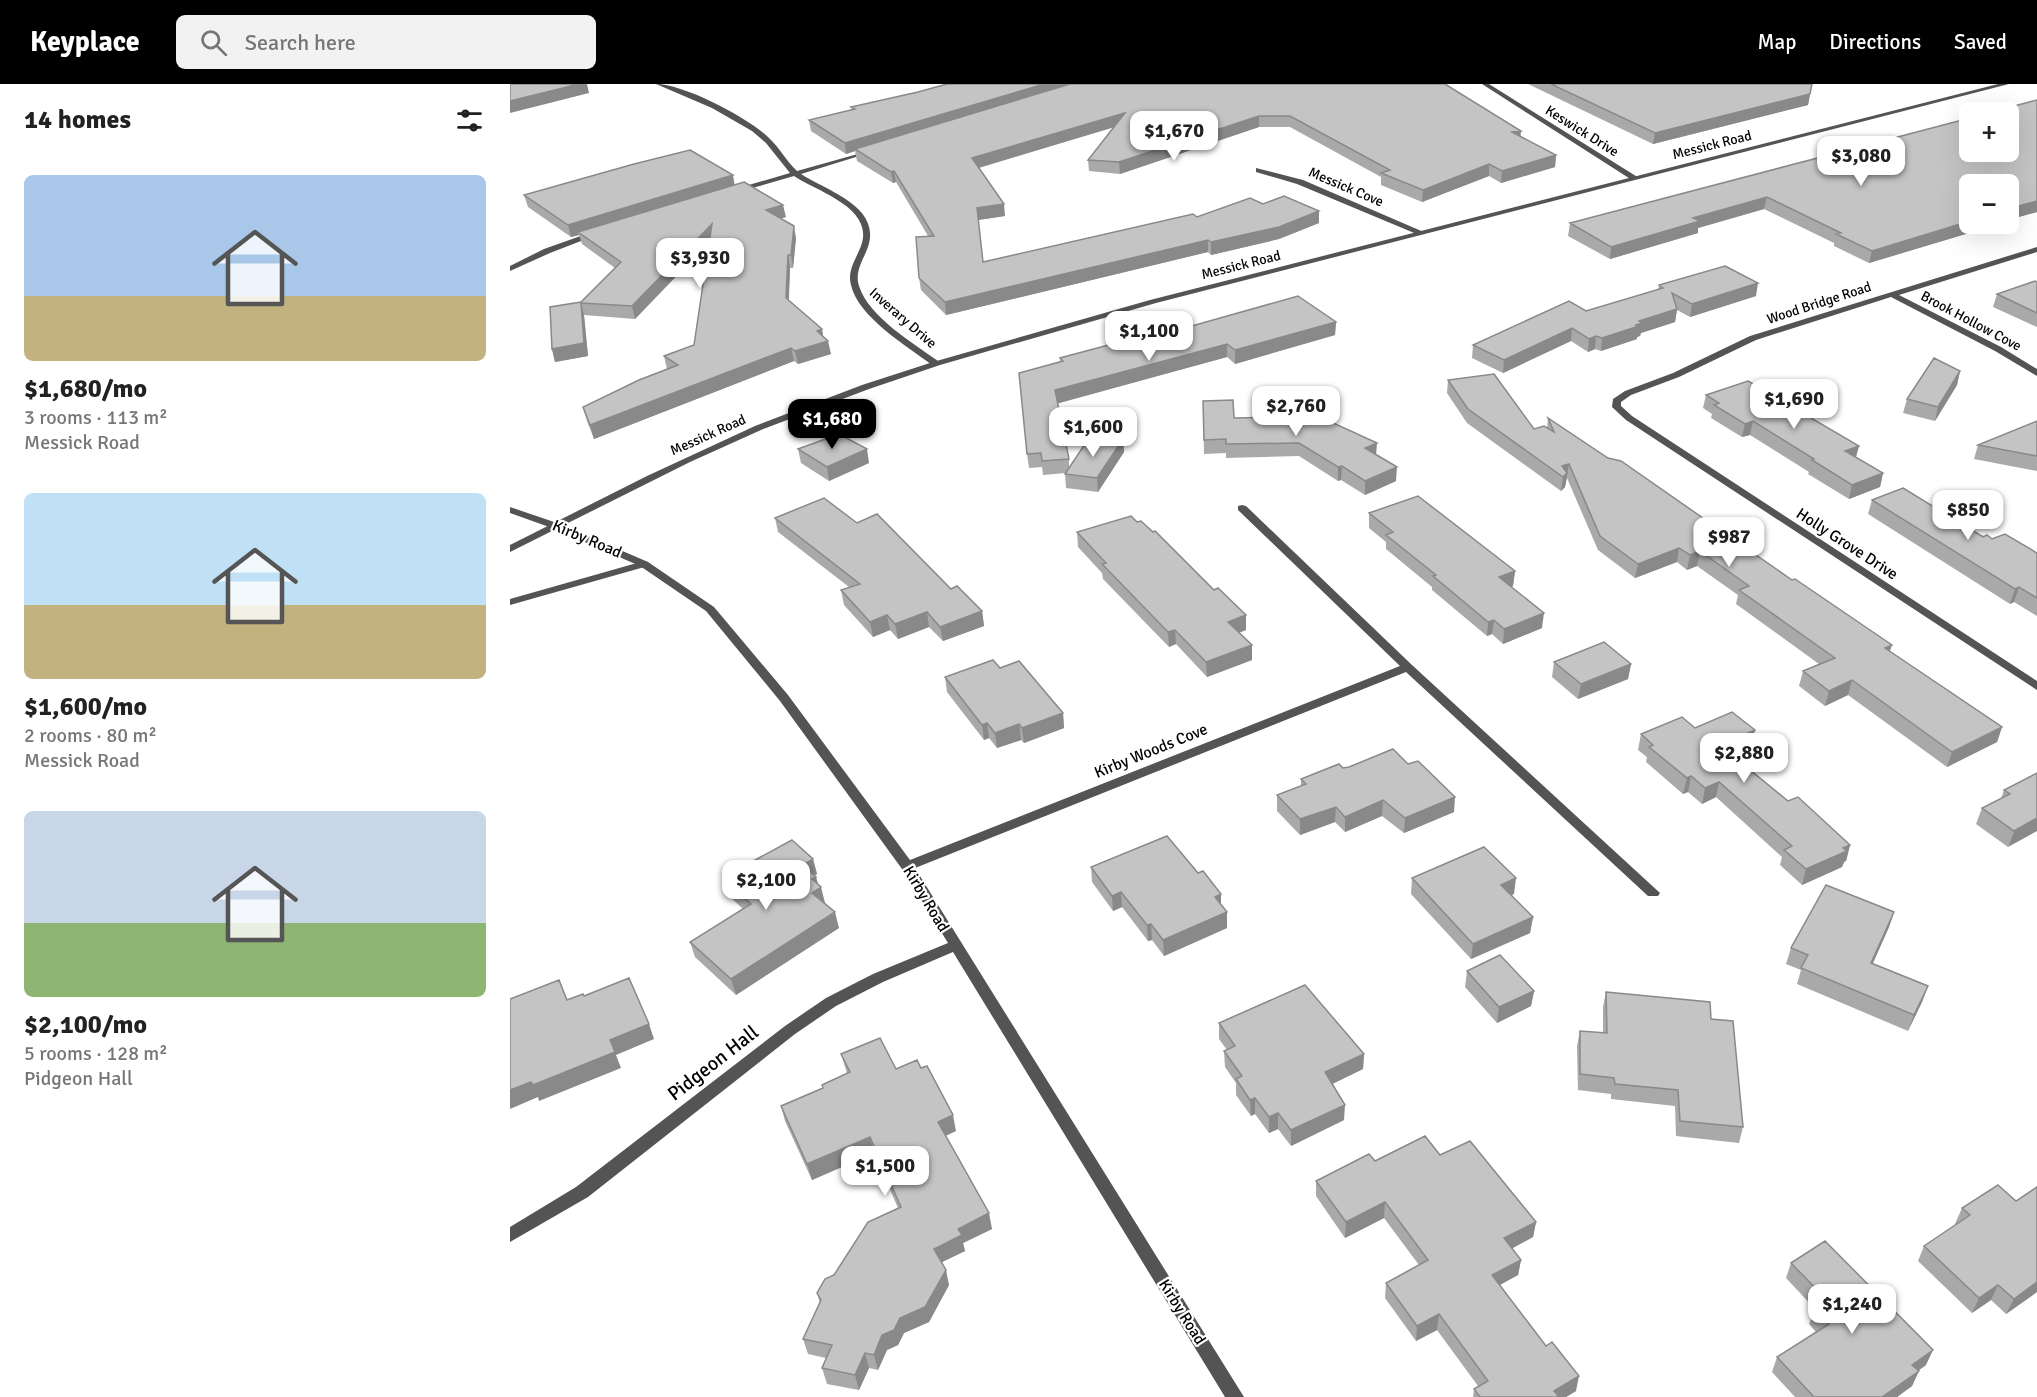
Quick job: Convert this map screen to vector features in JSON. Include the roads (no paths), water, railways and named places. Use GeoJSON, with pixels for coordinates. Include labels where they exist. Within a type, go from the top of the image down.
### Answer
{"type":"FeatureCollection","features":[{"type":"Feature","properties":{"kind":"street","name":"Inverary Drive"},"geometry":{"type":"LineString","coordinates":[[659,84],[688,94],[757,131],[769,141],[796,174],[860,214],[868,232],[866,244],[854,272],[857,296],[871,311],[935,363]]}},
{"type":"Feature","properties":{"kind":"street","name":"Keswick Drive"},"geometry":{"type":"LineString","coordinates":[[1485,84],[1635,178]]}},
{"type":"Feature","properties":{"kind":"street","name":"Messick Road"},"geometry":{"type":"LineString","coordinates":[[510,549],[740,435],[843,395],[935,363],[1113,311],[2006,84]]}},
{"type":"Feature","properties":{"kind":"street"},"geometry":{"type":"LineString","coordinates":[[727,194],[873,151]]}},
{"type":"Feature","properties":{"kind":"street","name":"Messick Cove"},"geometry":{"type":"LineString","coordinates":[[1259,170],[1300,182],[1422,233]]}},
{"type":"Feature","properties":{"kind":"street"},"geometry":{"type":"LineString","coordinates":[[510,269],[547,251],[602,232]]}},
{"type":"Feature","properties":{"kind":"street","name":"Wood Bridge Road"},"geometry":{"type":"LineString","coordinates":[[1616,401],[1628,393],[1684,371],[1753,338],[2037,249]]}},
{"type":"Feature","properties":{"kind":"street","name":"Brook Hollow Cove"},"geometry":{"type":"LineString","coordinates":[[1891,294],[1998,349],[2037,373]]}},
{"type":"Feature","properties":{"kind":"street","name":"Holly Grove Drive"},"geometry":{"type":"LineString","coordinates":[[1616,401],[1617,407],[1629,418],[2037,686]]}},
{"type":"Feature","properties":{"kind":"street"},"geometry":{"type":"LineString","coordinates":[[1242,508],[1408,667],[1653,893]]}},
{"type":"Feature","properties":{"kind":"street","name":"Kirby Road"},"geometry":{"type":"LineString","coordinates":[[510,510],[556,525],[644,564],[710,609],[784,698],[907,866],[1235,1397]]}},
{"type":"Feature","properties":{"kind":"street"},"geometry":{"type":"LineString","coordinates":[[510,602],[644,564]]}},
{"type":"Feature","properties":{"kind":"street","name":"Kirby Woods Cove"},"geometry":{"type":"LineString","coordinates":[[907,866],[1408,667]]}},
{"type":"Feature","properties":{"kind":"street","name":"Pidgeon Hall"},"geometry":{"type":"LineString","coordinates":[[510,1235],[582,1192],[790,1030],[831,1002],[878,978],[955,946]]}}]}
